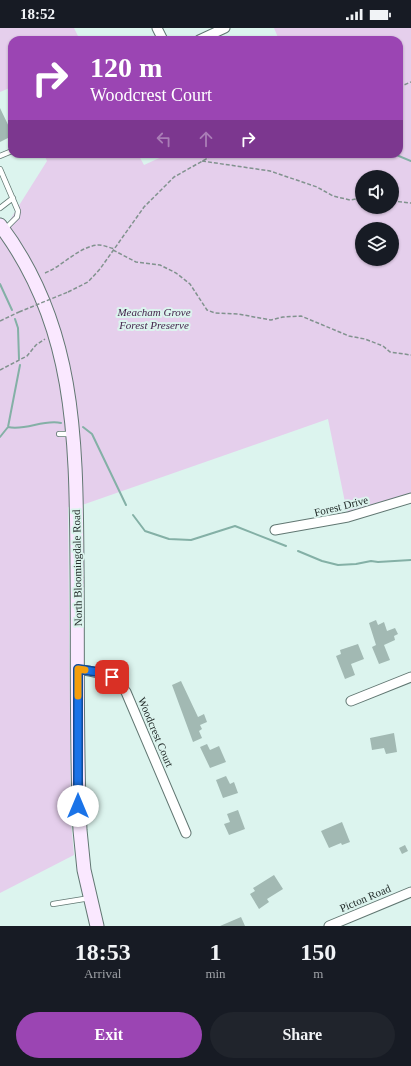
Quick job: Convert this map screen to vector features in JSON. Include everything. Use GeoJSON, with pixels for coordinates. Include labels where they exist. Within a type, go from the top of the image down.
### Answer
{"type":"FeatureCollection","features":[{"type":"Feature","properties":{"kind":"main road","name":"North Bloomingdale Road"},"geometry":{"type":"LineString","coordinates":[[2,227],[32,277],[56,334],[67,381],[73,434],[76,514],[80,830],[84,870],[97,926]]}},
{"type":"Feature","properties":{"kind":"street"},"geometry":{"type":"LineString","coordinates":[[208,36],[225,28]]}},
{"type":"Feature","properties":{"kind":"street","name":"Forest Drive"},"geometry":{"type":"LineString","coordinates":[[275,530],[348,518],[411,498]]}},
{"type":"Feature","properties":{"kind":"street","name":"Woodcrest Court"},"geometry":{"type":"LineString","coordinates":[[78,669],[104,673],[119,682],[126,692],[186,833]]}},
{"type":"Feature","properties":{"kind":"street"},"geometry":{"type":"LineString","coordinates":[[351,700],[411,677]]}},
{"type":"Feature","properties":{"kind":"street","name":"Picton Road"},"geometry":{"type":"LineString","coordinates":[[329,926],[411,892]]}},
{"type":"Feature","properties":{"kind":"lane"},"geometry":{"type":"LineString","coordinates":[[0,169],[18,210],[17,217],[2,227]]}},
{"type":"Feature","properties":{"kind":"lane"},"geometry":{"type":"LineString","coordinates":[[0,208],[13,198]]}},
{"type":"Feature","properties":{"kind":"lane"},"geometry":{"type":"LineString","coordinates":[[59,434],[73,434]]}},
{"type":"Feature","properties":{"kind":"lane"},"geometry":{"type":"LineString","coordinates":[[53,904],[90,898]]}},
{"type":"Feature","properties":{"kind":"path"},"geometry":{"type":"LineString","coordinates":[[0,321],[88,282],[100,269],[144,207],[174,177],[208,158]]}},
{"type":"Feature","properties":{"kind":"path"},"geometry":{"type":"LineString","coordinates":[[202,161],[270,171],[317,187],[333,196],[350,200],[355,199]]}},
{"type":"Feature","properties":{"kind":"path"},"geometry":{"type":"LineString","coordinates":[[399,202],[411,203]]}},
{"type":"Feature","properties":{"kind":"path"},"geometry":{"type":"LineString","coordinates":[[45,273],[54,270],[82,251],[99,245],[114,250],[136,262],[160,265],[176,273],[190,284],[206,310],[215,313],[238,314],[271,320],[283,316],[301,316],[349,336],[377,344],[390,352],[411,355]]}},
{"type":"Feature","properties":{"kind":"path"},"geometry":{"type":"LineString","coordinates":[[0,370],[27,356],[36,345],[47,338]]}},
{"type":"Feature","properties":{"kind":"green space"},"geometry":{"type":"Polygon","coordinates":[[[0,28],[74,28],[78,36],[8,36],[8,89],[0,92],[0,28]]]}},
{"type":"Feature","properties":{"kind":"green space","name":"Meacham Grove Forest Preserve"},"geometry":{"type":"Polygon","coordinates":[[[274,28],[411,28],[411,498],[348,517],[328,419],[85,504],[68,507],[71,822],[74,855],[0,893],[0,229],[8,223],[47,161],[46,158],[140,158],[144,165],[159,158],[403,158],[403,36],[277,36],[274,28]]]}},
{"type":"Feature","properties":{"kind":"building"},"geometry":{"type":"Polygon","coordinates":[[[0,108],[8,125],[8,138],[0,142],[0,108]]]}},
{"type":"Feature","properties":{"kind":"building"},"geometry":{"type":"Polygon","coordinates":[[[376,620],[378,625],[384,622],[387,631],[395,628],[398,634],[394,636],[395,640],[384,645],[390,660],[379,664],[372,647],[376,645],[369,623],[376,620]]]}},
{"type":"Feature","properties":{"kind":"building"},"geometry":{"type":"Polygon","coordinates":[[[358,644],[364,659],[351,664],[355,675],[345,679],[336,656],[341,654],[340,650],[358,644]]]}},
{"type":"Feature","properties":{"kind":"building"},"geometry":{"type":"Polygon","coordinates":[[[181,681],[198,717],[204,714],[207,722],[200,725],[202,729],[199,731],[202,738],[193,742],[172,685],[181,681]]]}},
{"type":"Feature","properties":{"kind":"building"},"geometry":{"type":"Polygon","coordinates":[[[394,733],[397,752],[386,754],[384,748],[372,750],[370,738],[394,733]]]}},
{"type":"Feature","properties":{"kind":"building"},"geometry":{"type":"Polygon","coordinates":[[[207,744],[210,750],[219,746],[226,762],[210,768],[200,747],[207,744]]]}},
{"type":"Feature","properties":{"kind":"building"},"geometry":{"type":"Polygon","coordinates":[[[226,776],[230,784],[234,782],[238,793],[223,798],[216,780],[226,776]]]}},
{"type":"Feature","properties":{"kind":"building"},"geometry":{"type":"Polygon","coordinates":[[[238,810],[245,829],[229,835],[224,824],[230,822],[227,814],[238,810]]]}},
{"type":"Feature","properties":{"kind":"building"},"geometry":{"type":"Polygon","coordinates":[[[342,822],[350,842],[342,845],[341,843],[329,848],[321,831],[342,822]]]}},
{"type":"Feature","properties":{"kind":"building"},"geometry":{"type":"Polygon","coordinates":[[[405,845],[408,851],[402,854],[399,848],[405,845]]]}},
{"type":"Feature","properties":{"kind":"building"},"geometry":{"type":"Polygon","coordinates":[[[274,875],[283,889],[267,899],[269,902],[259,909],[250,894],[255,891],[253,888],[274,875]]]}},
{"type":"Feature","properties":{"kind":"building"},"geometry":{"type":"Polygon","coordinates":[[[241,917],[245,926],[220,926],[241,917]]]}},
{"type":"Feature","properties":{"kind":"waterway"},"geometry":{"type":"LineString","coordinates":[[403,158],[411,161]]}},
{"type":"Feature","properties":{"kind":"waterway"},"geometry":{"type":"LineString","coordinates":[[0,284],[12,310]]}},
{"type":"Feature","properties":{"kind":"waterway"},"geometry":{"type":"LineString","coordinates":[[15,319],[18,328],[19,359]]}},
{"type":"Feature","properties":{"kind":"waterway"},"geometry":{"type":"LineString","coordinates":[[0,437],[8,427],[20,365]]}},
{"type":"Feature","properties":{"kind":"waterway"},"geometry":{"type":"LineString","coordinates":[[8,427],[21,428],[48,422],[61,423]]}},
{"type":"Feature","properties":{"kind":"waterway"},"geometry":{"type":"LineString","coordinates":[[83,427],[92,434],[126,505]]}},
{"type":"Feature","properties":{"kind":"waterway"},"geometry":{"type":"LineString","coordinates":[[133,515],[145,531],[169,539],[191,540],[235,526],[286,546]]}},
{"type":"Feature","properties":{"kind":"waterway"},"geometry":{"type":"LineString","coordinates":[[298,551],[322,561],[338,565],[371,561],[411,560]]}},
{"type":"Feature","properties":{"kind":"slow traffic"},"geometry":{"type":"LineString","coordinates":[[78,696],[78,669],[85,670]]}},
{"type":"Feature","properties":{"kind":"route"},"geometry":{"type":"LineString","coordinates":[[78,806],[78,669],[104,673],[112,677]]}}]}
